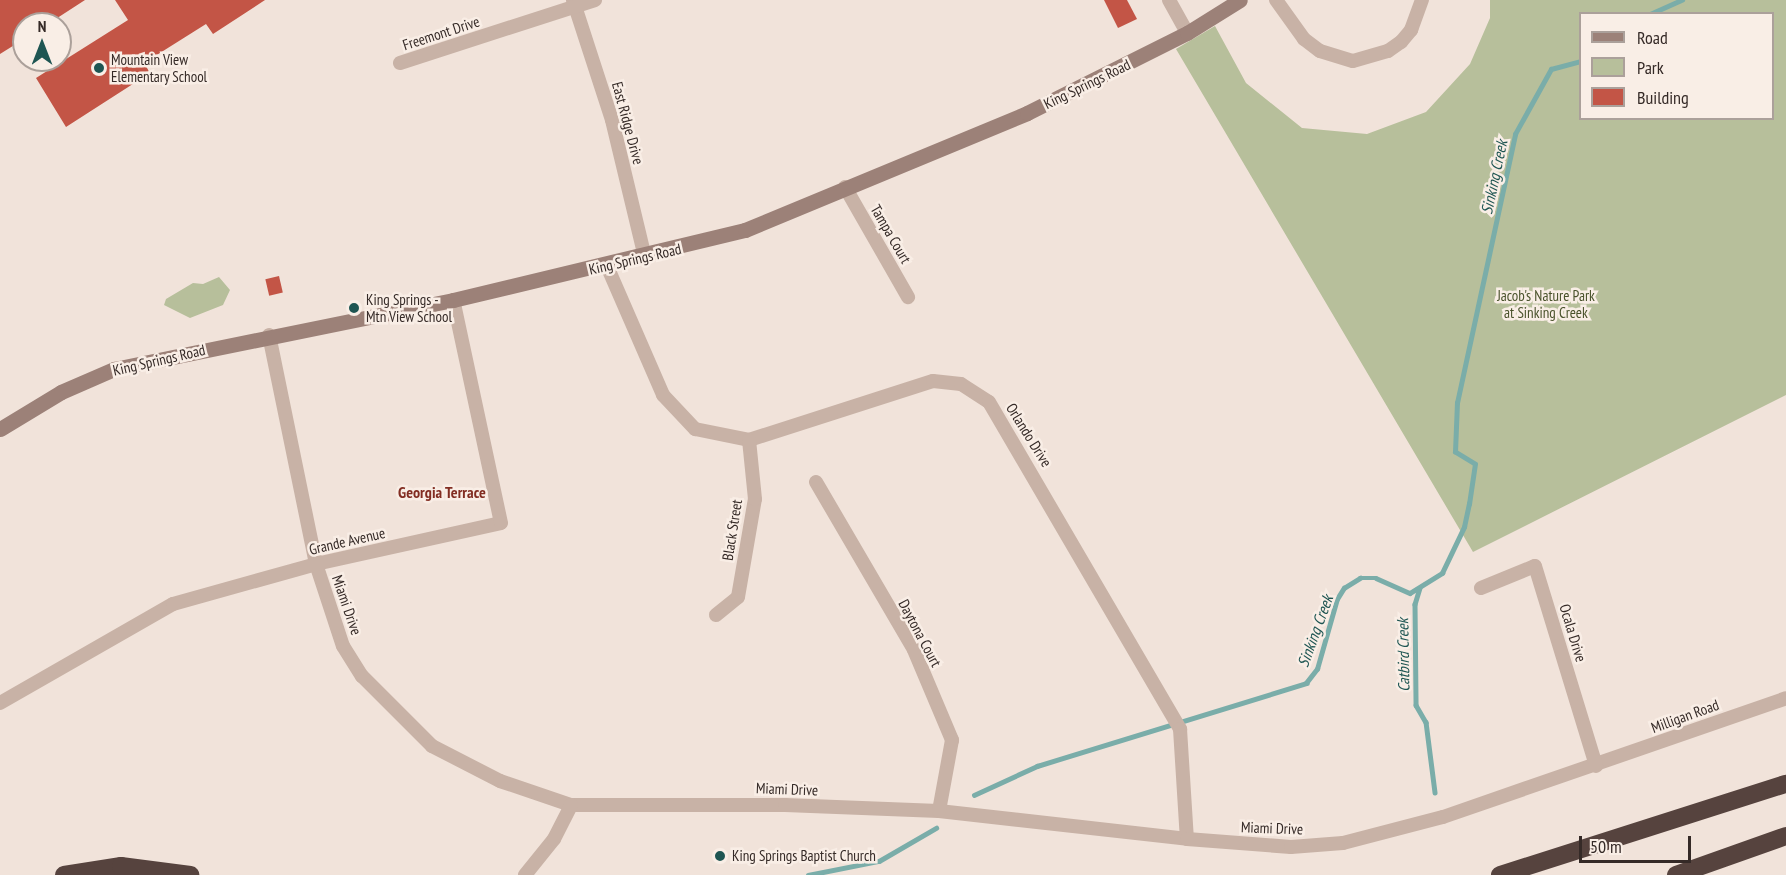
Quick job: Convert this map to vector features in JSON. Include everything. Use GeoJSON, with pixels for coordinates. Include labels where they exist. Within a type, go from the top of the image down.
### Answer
{"type":"FeatureCollection","features":[{"type":"Feature","properties":{"kind":"highway"},"geometry":{"type":"LineString","coordinates":[[1500,875],[1786,784]]}},
{"type":"Feature","properties":{"kind":"highway"},"geometry":{"type":"LineString","coordinates":[[1676,875],[1786,836]]}},
{"type":"Feature","properties":{"kind":"highway"},"geometry":{"type":"LineString","coordinates":[[64,875],[121,866],[190,875]]}},
{"type":"Feature","properties":{"kind":"street","name":"Freemont Drive"},"geometry":{"type":"LineString","coordinates":[[400,63],[574,4],[595,0]]}},
{"type":"Feature","properties":{"kind":"street"},"geometry":{"type":"LineString","coordinates":[[1169,0],[1187,33]]}},
{"type":"Feature","properties":{"kind":"street","name":"King Springs Road"},"geometry":{"type":"LineString","coordinates":[[0,429],[61,392],[114,369],[269,335],[453,300],[607,266],[745,230],[1027,113],[1187,33],[1240,0]]}},
{"type":"Feature","properties":{"kind":"street"},"geometry":{"type":"LineString","coordinates":[[1276,0],[1304,39],[1320,51],[1353,61],[1388,51],[1401,42],[1411,30],[1422,0]]}},
{"type":"Feature","properties":{"kind":"street","name":"East Ridge Drive"},"geometry":{"type":"LineString","coordinates":[[574,4],[609,110],[645,256]]}},
{"type":"Feature","properties":{"kind":"street","name":"Tampa Court"},"geometry":{"type":"LineString","coordinates":[[845,187],[908,297]]}},
{"type":"Feature","properties":{"kind":"street","name":"Orlando Drive"},"geometry":{"type":"LineString","coordinates":[[607,266],[663,395],[695,429],[749,440],[933,381],[961,384],[989,402],[1026,460],[1180,729],[1187,839]]}},
{"type":"Feature","properties":{"kind":"street","name":"Grande Avenue"},"geometry":{"type":"LineString","coordinates":[[0,703],[173,604],[316,564],[501,523],[453,300]]}},
{"type":"Feature","properties":{"kind":"street","name":"Miami Drive"},"geometry":{"type":"LineString","coordinates":[[269,335],[316,564],[342,646],[362,676],[407,724],[463,765],[571,805],[785,805],[939,811],[1187,839],[1291,847],[1343,843],[1393,832],[1596,766]]}},
{"type":"Feature","properties":{"kind":"street","name":"Black Street"},"geometry":{"type":"LineString","coordinates":[[716,615],[738,597],[755,499],[749,440]]}},
{"type":"Feature","properties":{"kind":"street","name":"Daytona Court"},"geometry":{"type":"LineString","coordinates":[[816,482],[914,650],[952,740],[939,811]]}},
{"type":"Feature","properties":{"kind":"street","name":"Ocala Drive"},"geometry":{"type":"LineString","coordinates":[[1481,588],[1535,566],[1596,766]]}},
{"type":"Feature","properties":{"kind":"street","name":"Milligan Road"},"geometry":{"type":"LineString","coordinates":[[1596,766],[1786,698]]}},
{"type":"Feature","properties":{"kind":"street"},"geometry":{"type":"LineString","coordinates":[[525,875],[554,839],[571,805]]}},
{"type":"Feature","properties":{"kind":"green space","name":"Jacob's Nature Park at Sinking Creek"},"geometry":{"type":"Polygon","coordinates":[[[1490,0],[1786,0],[1786,395],[1473,552],[1176,49],[1215,26],[1246,83],[1302,128],[1367,134],[1426,112],[1470,64],[1490,18],[1490,0]]]}},
{"type":"Feature","properties":{"kind":"green space"},"geometry":{"type":"Polygon","coordinates":[[[219,277],[230,290],[223,305],[190,318],[164,305],[166,299],[193,283],[203,284],[219,277]]]}},
{"type":"Feature","properties":{"kind":"building"},"geometry":{"type":"Polygon","coordinates":[[[0,0],[85,0],[66,12],[12,12],[12,46],[0,54],[0,0]]]}},
{"type":"Feature","properties":{"kind":"building","name":"Mountain View Elementary School"},"geometry":{"type":"Polygon","coordinates":[[[115,0],[265,0],[213,34],[206,24],[144,63],[150,73],[66,127],[36,78],[46,72],[72,72],[72,55],[128,20],[115,0]]]}},
{"type":"Feature","properties":{"kind":"building"},"geometry":{"type":"Polygon","coordinates":[[[1104,0],[1127,0],[1137,19],[1118,28],[1104,0]]]}},
{"type":"Feature","properties":{"kind":"building"},"geometry":{"type":"Polygon","coordinates":[[[279,276],[283,293],[269,296],[265,279],[279,276]]]}},
{"type":"Feature","properties":{"kind":"waterway","name":"Sinking Creek"},"geometry":{"type":"LineString","coordinates":[[1655,12],[1682,0]]}},
{"type":"Feature","properties":{"kind":"waterway","name":"Sinking Creek"},"geometry":{"type":"LineString","coordinates":[[974,795],[1037,766],[1306,683],[1317,669],[1337,599],[1344,588],[1360,578],[1376,578],[1410,593],[1442,573],[1464,527],[1469,504],[1475,464],[1455,452],[1457,403],[1515,134],[1551,69],[1579,61]]}},
{"type":"Feature","properties":{"kind":"waterway","name":"Catbird Creek"},"geometry":{"type":"LineString","coordinates":[[1420,588],[1415,604],[1416,705],[1426,722],[1435,792]]}},
{"type":"Feature","properties":{"kind":"waterway","name":"Sinking Creek"},"geometry":{"type":"LineString","coordinates":[[808,875],[879,861],[936,828]]}},
{"type":"Feature","properties":{"kind":"place","name":"Mountain View Elementary School"},"geometry":{"type":"Point","coordinates":[99,68]}},
{"type":"Feature","properties":{"kind":"place","name":"King Springs - Mtn View School"},"geometry":{"type":"Point","coordinates":[354,308]}},
{"type":"Feature","properties":{"kind":"place","name":"King Springs Baptist Church"},"geometry":{"type":"Point","coordinates":[720,856]}},
{"type":"Feature","properties":{"kind":"district","name":"Georgia Terrace"},"geometry":{"type":"Point","coordinates":[442,492]}}]}
